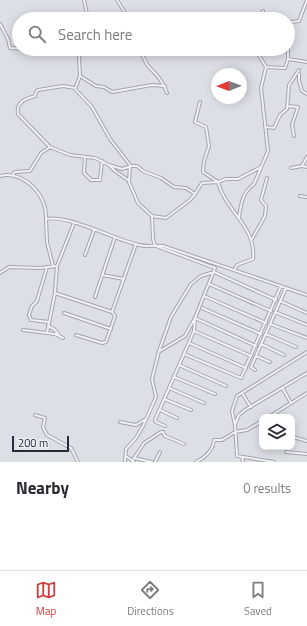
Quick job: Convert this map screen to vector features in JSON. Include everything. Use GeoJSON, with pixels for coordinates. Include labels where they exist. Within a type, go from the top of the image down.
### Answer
{"type":"FeatureCollection","features":[{"type":"Feature","properties":{"kind":"street"},"geometry":{"type":"LineString","coordinates":[[84,0],[87,12]]}},
{"type":"Feature","properties":{"kind":"street"},"geometry":{"type":"LineString","coordinates":[[117,0],[125,12]]}},
{"type":"Feature","properties":{"kind":"street"},"geometry":{"type":"LineString","coordinates":[[295,21],[299,21],[307,0]]}},
{"type":"Feature","properties":{"kind":"street"},"geometry":{"type":"LineString","coordinates":[[0,24],[8,39],[10,48],[12,48]]}},
{"type":"Feature","properties":{"kind":"street"},"geometry":{"type":"LineString","coordinates":[[75,88],[80,76],[80,56]]}},
{"type":"Feature","properties":{"kind":"street"},"geometry":{"type":"LineString","coordinates":[[144,56],[148,65],[165,86],[167,93]]}},
{"type":"Feature","properties":{"kind":"street"},"geometry":{"type":"LineString","coordinates":[[239,218],[244,194],[249,186],[254,184],[268,151],[261,88],[266,67],[259,56]]}},
{"type":"Feature","properties":{"kind":"street"},"geometry":{"type":"LineString","coordinates":[[266,67],[285,68],[288,59],[307,62]]}},
{"type":"Feature","properties":{"kind":"street"},"geometry":{"type":"LineString","coordinates":[[266,127],[275,127],[287,106],[288,85],[299,71],[299,81],[302,91],[307,94]]}},
{"type":"Feature","properties":{"kind":"street"},"geometry":{"type":"LineString","coordinates":[[80,76],[96,86],[104,87],[112,92],[152,85],[165,86]]}},
{"type":"Feature","properties":{"kind":"street"},"geometry":{"type":"LineString","coordinates":[[128,180],[130,166],[110,139],[92,107],[75,88],[63,86],[38,90],[35,96],[23,100],[18,108],[20,115],[50,147],[70,154],[102,161],[122,170],[130,166],[137,166],[143,171],[161,178],[174,187],[187,188],[195,194]]}},
{"type":"Feature","properties":{"kind":"street"},"geometry":{"type":"LineString","coordinates":[[200,102],[195,122],[206,127],[209,146],[202,170],[218,182],[223,196],[246,227],[252,239],[253,259],[237,265],[235,269]]}},
{"type":"Feature","properties":{"kind":"street"},"geometry":{"type":"LineString","coordinates":[[287,106],[298,107],[292,124],[294,136]]}},
{"type":"Feature","properties":{"kind":"street"},"geometry":{"type":"LineString","coordinates":[[0,176],[13,174],[15,172],[30,171],[41,153],[50,147]]}},
{"type":"Feature","properties":{"kind":"street"},"geometry":{"type":"LineString","coordinates":[[85,157],[84,173],[91,180],[100,180],[102,161]]}},
{"type":"Feature","properties":{"kind":"street"},"geometry":{"type":"LineString","coordinates":[[302,166],[307,157]]}},
{"type":"Feature","properties":{"kind":"street"},"geometry":{"type":"LineString","coordinates":[[109,164],[115,171],[128,180],[138,202],[152,216],[167,217],[190,200],[202,183],[218,182],[226,179],[238,179],[262,166]]}},
{"type":"Feature","properties":{"kind":"street"},"geometry":{"type":"LineString","coordinates":[[291,168],[302,166],[307,167]]}},
{"type":"Feature","properties":{"kind":"street"},"geometry":{"type":"LineString","coordinates":[[13,174],[25,179],[37,192],[46,212],[47,242],[53,266]]}},
{"type":"Feature","properties":{"kind":"street"},"geometry":{"type":"LineString","coordinates":[[252,239],[267,212],[266,206],[261,200],[267,178]]}},
{"type":"Feature","properties":{"kind":"street"},"geometry":{"type":"LineString","coordinates":[[300,196],[307,197]]}},
{"type":"Feature","properties":{"kind":"street"},"geometry":{"type":"LineString","coordinates":[[152,216],[153,239],[156,246],[214,267],[214,272],[195,318],[185,336],[159,351]]}},
{"type":"Feature","properties":{"kind":"street"},"geometry":{"type":"LineString","coordinates":[[46,219],[53,218],[74,223],[136,244],[163,246],[235,269],[307,295]]}},
{"type":"Feature","properties":{"kind":"street"},"geometry":{"type":"LineString","coordinates":[[47,332],[55,293],[57,266],[74,223]]}},
{"type":"Feature","properties":{"kind":"street"},"geometry":{"type":"LineString","coordinates":[[85,255],[94,230]]}},
{"type":"Feature","properties":{"kind":"street"},"geometry":{"type":"LineString","coordinates":[[95,297],[115,237]]}},
{"type":"Feature","properties":{"kind":"street"},"geometry":{"type":"LineString","coordinates":[[112,312],[136,244]]}},
{"type":"Feature","properties":{"kind":"street"},"geometry":{"type":"LineString","coordinates":[[0,274],[9,267],[57,266]]}},
{"type":"Feature","properties":{"kind":"street"},"geometry":{"type":"LineString","coordinates":[[47,267],[37,301],[29,313],[31,320],[49,322]]}},
{"type":"Feature","properties":{"kind":"street"},"geometry":{"type":"LineString","coordinates":[[125,462],[126,449],[136,438],[156,397],[152,379],[159,351],[172,315],[187,289],[201,276],[214,272],[276,300]]}},
{"type":"Feature","properties":{"kind":"street"},"geometry":{"type":"LineString","coordinates":[[102,275],[124,279]]}},
{"type":"Feature","properties":{"kind":"street"},"geometry":{"type":"LineString","coordinates":[[209,284],[271,311]]}},
{"type":"Feature","properties":{"kind":"street"},"geometry":{"type":"LineString","coordinates":[[184,354],[240,378],[256,346],[281,286]]}},
{"type":"Feature","properties":{"kind":"street"},"geometry":{"type":"LineString","coordinates":[[255,370],[251,368],[286,288]]}},
{"type":"Feature","properties":{"kind":"street"},"geometry":{"type":"LineString","coordinates":[[55,293],[112,312],[115,316],[104,344],[76,335]]}},
{"type":"Feature","properties":{"kind":"street"},"geometry":{"type":"LineString","coordinates":[[204,296],[266,323]]}},
{"type":"Feature","properties":{"kind":"street"},"geometry":{"type":"LineString","coordinates":[[280,301],[307,313]]}},
{"type":"Feature","properties":{"kind":"street"},"geometry":{"type":"LineString","coordinates":[[202,308],[261,334]]}},
{"type":"Feature","properties":{"kind":"street"},"geometry":{"type":"LineString","coordinates":[[275,312],[307,326]]}},
{"type":"Feature","properties":{"kind":"street"},"geometry":{"type":"LineString","coordinates":[[64,314],[111,329]]}},
{"type":"Feature","properties":{"kind":"street"},"geometry":{"type":"LineString","coordinates":[[165,426],[156,422],[159,410],[194,331],[195,318]]}},
{"type":"Feature","properties":{"kind":"street"},"geometry":{"type":"LineString","coordinates":[[195,318],[256,346]]}},
{"type":"Feature","properties":{"kind":"street"},"geometry":{"type":"LineString","coordinates":[[270,324],[307,338]]}},
{"type":"Feature","properties":{"kind":"street"},"geometry":{"type":"LineString","coordinates":[[48,326],[54,329],[63,338]]}},
{"type":"Feature","properties":{"kind":"street"},"geometry":{"type":"LineString","coordinates":[[23,330],[47,332],[60,336]]}},
{"type":"Feature","properties":{"kind":"street"},"geometry":{"type":"LineString","coordinates":[[194,331],[251,356]]}},
{"type":"Feature","properties":{"kind":"street"},"geometry":{"type":"LineString","coordinates":[[266,334],[296,347]]}},
{"type":"Feature","properties":{"kind":"street"},"geometry":{"type":"LineString","coordinates":[[189,343],[246,368]]}},
{"type":"Feature","properties":{"kind":"street"},"geometry":{"type":"LineString","coordinates":[[261,344],[284,355]]}},
{"type":"Feature","properties":{"kind":"street"},"geometry":{"type":"LineString","coordinates":[[274,462],[242,457],[238,456],[236,453],[235,425],[232,415],[234,402],[242,392],[307,352]]}},
{"type":"Feature","properties":{"kind":"street"},"geometry":{"type":"LineString","coordinates":[[256,356],[270,362]]}},
{"type":"Feature","properties":{"kind":"street"},"geometry":{"type":"LineString","coordinates":[[179,366],[226,386]]}},
{"type":"Feature","properties":{"kind":"street"},"geometry":{"type":"LineString","coordinates":[[235,425],[239,415],[251,406],[307,374]]}},
{"type":"Feature","properties":{"kind":"street"},"geometry":{"type":"LineString","coordinates":[[174,377],[215,394]]}},
{"type":"Feature","properties":{"kind":"street"},"geometry":{"type":"LineString","coordinates":[[169,388],[204,403]]}},
{"type":"Feature","properties":{"kind":"street"},"geometry":{"type":"LineString","coordinates":[[282,388],[291,403]]}},
{"type":"Feature","properties":{"kind":"street"},"geometry":{"type":"LineString","coordinates":[[242,392],[251,406]]}},
{"type":"Feature","properties":{"kind":"street"},"geometry":{"type":"LineString","coordinates":[[274,414],[307,393]]}},
{"type":"Feature","properties":{"kind":"street"},"geometry":{"type":"LineString","coordinates":[[164,399],[190,410]]}},
{"type":"Feature","properties":{"kind":"street"},"geometry":{"type":"LineString","coordinates":[[159,410],[177,418]]}},
{"type":"Feature","properties":{"kind":"street"},"geometry":{"type":"LineString","coordinates":[[35,415],[44,418],[43,427],[47,435],[71,448],[78,462]]}},
{"type":"Feature","properties":{"kind":"street"},"geometry":{"type":"LineString","coordinates":[[232,415],[239,415]]}},
{"type":"Feature","properties":{"kind":"street"},"geometry":{"type":"LineString","coordinates":[[120,422],[136,425],[147,418]]}},
{"type":"Feature","properties":{"kind":"street"},"geometry":{"type":"LineString","coordinates":[[201,462],[213,448],[214,440],[222,440],[235,432],[247,430],[259,423]]}},
{"type":"Feature","properties":{"kind":"street"},"geometry":{"type":"LineString","coordinates":[[134,460],[144,443],[163,431],[165,436],[184,444]]}},
{"type":"Feature","properties":{"kind":"street"},"geometry":{"type":"LineString","coordinates":[[295,438],[307,441]]}},
{"type":"Feature","properties":{"kind":"street"},"geometry":{"type":"LineString","coordinates":[[156,462],[160,452]]}},
{"type":"Feature","properties":{"kind":"street"},"geometry":{"type":"LineString","coordinates":[[286,452],[307,454]]}},
{"type":"Feature","properties":{"kind":"street"},"geometry":{"type":"LineString","coordinates":[[126,456],[134,460],[152,462]]}},
{"type":"Feature","properties":{"kind":"street"},"geometry":{"type":"LineString","coordinates":[[242,457],[243,462]]}},
{"type":"Feature","properties":{"kind":"street"},"geometry":{"type":"LineString","coordinates":[[196,462],[204,458]]}}]}
